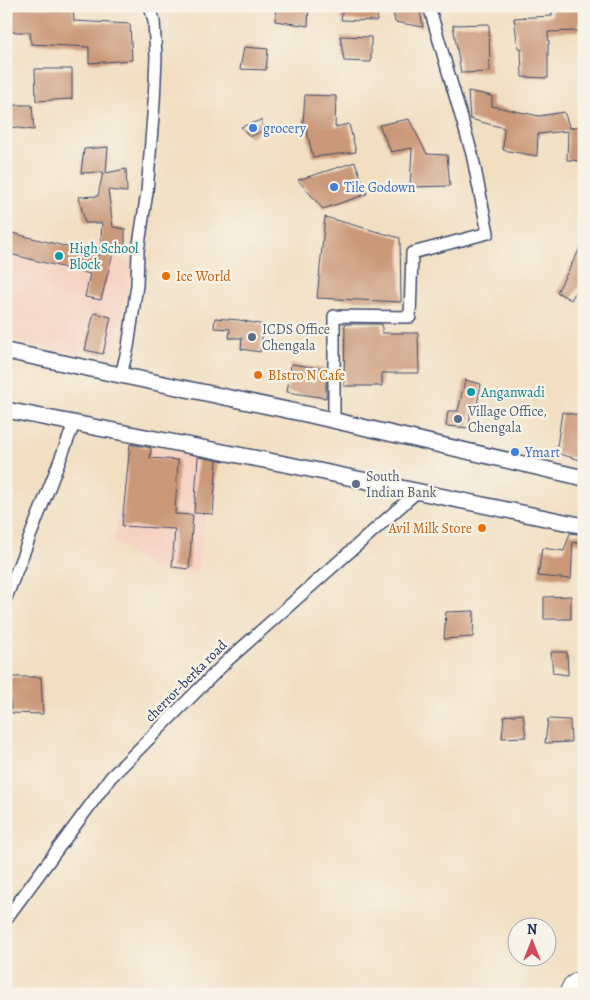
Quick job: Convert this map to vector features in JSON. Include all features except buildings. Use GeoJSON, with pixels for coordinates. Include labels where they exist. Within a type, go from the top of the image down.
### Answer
{"type":"FeatureCollection","features":[{"type":"Feature","properties":{"kind":"highway"},"geometry":{"type":"LineString","coordinates":[[569,994],[573,986],[584,979]]}},
{"type":"Feature","properties":{"kind":"street"},"geometry":{"type":"LineString","coordinates":[[120,375],[128,346],[137,285],[138,251],[147,192],[156,57],[154,21],[150,6]]}},
{"type":"Feature","properties":{"kind":"street"},"geometry":{"type":"LineString","coordinates":[[334,420],[334,316],[410,317],[412,253],[488,233],[472,154],[429,6]]}},
{"type":"Feature","properties":{"kind":"street"},"geometry":{"type":"LineString","coordinates":[[6,351],[334,420],[584,478]]}},
{"type":"Feature","properties":{"kind":"street"},"geometry":{"type":"LineString","coordinates":[[6,410],[584,526]]}},
{"type":"Feature","properties":{"kind":"street"},"geometry":{"type":"LineString","coordinates":[[6,598],[74,424]]}},
{"type":"Feature","properties":{"kind":"street","name":"cherror-berka road"},"geometry":{"type":"LineString","coordinates":[[6,919],[111,777],[228,660],[417,492]]}},
{"type":"Feature","properties":{"kind":"shaded area"},"geometry":{"type":"Polygon","coordinates":[[[6,229],[134,263],[110,361],[6,338],[6,229]]]}},
{"type":"Feature","properties":{"kind":"shaded area"},"geometry":{"type":"Polygon","coordinates":[[[130,444],[216,458],[196,577],[156,570],[114,542],[130,444]]]}},
{"type":"Feature","properties":{"kind":"place","name":"grocery"},"geometry":{"type":"Point","coordinates":[253,128]}},
{"type":"Feature","properties":{"kind":"place","name":"Tile Godown"},"geometry":{"type":"Point","coordinates":[334,187]}},
{"type":"Feature","properties":{"kind":"place","name":"High School Block"},"geometry":{"type":"Point","coordinates":[59,256]}},
{"type":"Feature","properties":{"kind":"place","name":"Ice World"},"geometry":{"type":"Point","coordinates":[166,276]}},
{"type":"Feature","properties":{"kind":"place","name":"ICDS Office Chengala"},"geometry":{"type":"Point","coordinates":[252,337]}},
{"type":"Feature","properties":{"kind":"place","name":"BIstro N Cafe"},"geometry":{"type":"Point","coordinates":[258,375]}},
{"type":"Feature","properties":{"kind":"place","name":"Anganwadi"},"geometry":{"type":"Point","coordinates":[471,392]}},
{"type":"Feature","properties":{"kind":"place","name":"Village Office, Chengala"},"geometry":{"type":"Point","coordinates":[458,419]}},
{"type":"Feature","properties":{"kind":"place","name":"Ymart"},"geometry":{"type":"Point","coordinates":[515,452]}},
{"type":"Feature","properties":{"kind":"place","name":"South Indian Bank"},"geometry":{"type":"Point","coordinates":[356,484]}},
{"type":"Feature","properties":{"kind":"place","name":"Avil Milk Store"},"geometry":{"type":"Point","coordinates":[482,528]}}]}
